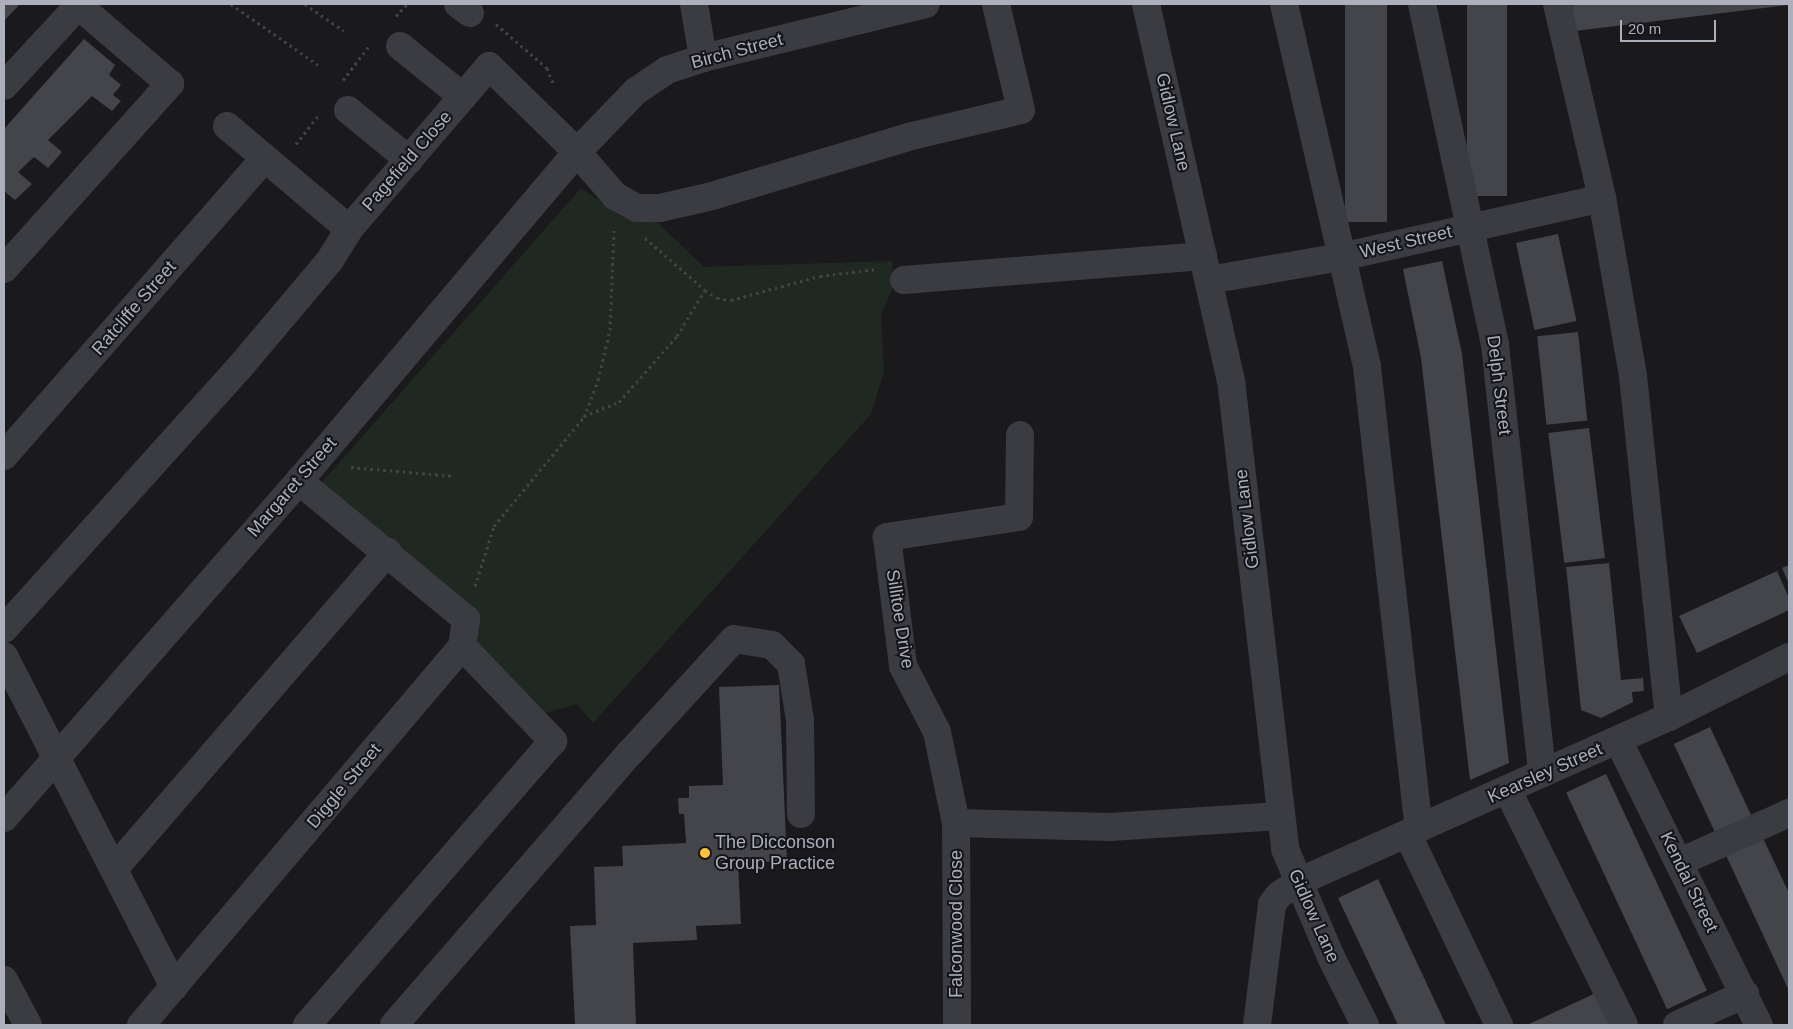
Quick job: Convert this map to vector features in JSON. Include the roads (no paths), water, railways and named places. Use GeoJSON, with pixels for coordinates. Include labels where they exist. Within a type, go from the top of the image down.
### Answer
{"type":"FeatureCollection","features":[{"type":"Feature","properties":{"kind":"street"},"geometry":{"type":"LineString","coordinates":[[694,4],[703,58]]}},
{"type":"Feature","properties":{"kind":"street","name":"Birch Street"},"geometry":{"type":"LineString","coordinates":[[577,152],[636,91],[668,70],[703,58],[926,4]]}},
{"type":"Feature","properties":{"kind":"street"},"geometry":{"type":"LineString","coordinates":[[577,152],[615,196],[636,208],[660,208],[712,196],[912,136],[1021,110],[996,4]]}},
{"type":"Feature","properties":{"kind":"street","name":"Gidlow Lane"},"geometry":{"type":"LineString","coordinates":[[1146,4],[1230,380],[1285,849],[1298,882],[1365,1025]]}},
{"type":"Feature","properties":{"kind":"street"},"geometry":{"type":"LineString","coordinates":[[1284,4],[1367,367],[1413,832],[1499,1025]]}},
{"type":"Feature","properties":{"kind":"street","name":"Delph Street"},"geometry":{"type":"LineString","coordinates":[[1422,4],[1472,227],[1495,345],[1542,772]]}},
{"type":"Feature","properties":{"kind":"street"},"geometry":{"type":"LineString","coordinates":[[1557,4],[1602,198],[1633,376],[1669,718]]}},
{"type":"Feature","properties":{"kind":"street"},"geometry":{"type":"LineString","coordinates":[[4,86],[80,5],[170,84],[4,269]]}},
{"type":"Feature","properties":{"kind":"street"},"geometry":{"type":"LineString","coordinates":[[400,46],[463,97]]}},
{"type":"Feature","properties":{"kind":"street","name":"Pagefield Close"},"geometry":{"type":"LineString","coordinates":[[4,629],[240,367],[330,260],[349,229],[490,66],[577,152]]}},
{"type":"Feature","properties":{"kind":"street"},"geometry":{"type":"LineString","coordinates":[[348,110],[409,160]]}},
{"type":"Feature","properties":{"kind":"street"},"geometry":{"type":"LineString","coordinates":[[227,126],[349,229]]}},
{"type":"Feature","properties":{"kind":"street","name":"Margaret Street"},"geometry":{"type":"LineString","coordinates":[[4,818],[306,472],[577,152]]}},
{"type":"Feature","properties":{"kind":"street","name":"Ratcliffe Street"},"geometry":{"type":"LineString","coordinates":[[4,456],[264,159]]}},
{"type":"Feature","properties":{"kind":"street","name":"West Street"},"geometry":{"type":"LineString","coordinates":[[908,280],[1206,268],[1341,257],[1602,198]]}},
{"type":"Feature","properties":{"kind":"street","name":"Sillitoe Drive"},"geometry":{"type":"LineString","coordinates":[[956,823],[937,732],[903,666],[887,537],[1019,517],[1020,435]]}},
{"type":"Feature","properties":{"kind":"street"},"geometry":{"type":"LineString","coordinates":[[306,472],[388,552],[466,619],[462,646],[553,741],[306,1025]]}},
{"type":"Feature","properties":{"kind":"street"},"geometry":{"type":"LineString","coordinates":[[114,869],[388,552]]}},
{"type":"Feature","properties":{"kind":"street"},"geometry":{"type":"LineString","coordinates":[[394,1025],[630,753],[734,638],[772,645],[791,664],[800,720],[801,814]]}},
{"type":"Feature","properties":{"kind":"street","name":"Diggle Street"},"geometry":{"type":"LineString","coordinates":[[156,1020],[174,987],[462,646]]}},
{"type":"Feature","properties":{"kind":"street"},"geometry":{"type":"LineString","coordinates":[[4,656],[174,987]]}},
{"type":"Feature","properties":{"kind":"street","name":"Kearsley Street"},"geometry":{"type":"LineString","coordinates":[[1257,1025],[1272,904],[1279,895],[1298,882],[1413,832],[1542,772],[1669,718],[1789,657]]}},
{"type":"Feature","properties":{"kind":"street","name":"Kendal Street"},"geometry":{"type":"LineString","coordinates":[[1618,740],[1759,1025]]}},
{"type":"Feature","properties":{"kind":"street"},"geometry":{"type":"LineString","coordinates":[[1507,789],[1624,1025]]}},
{"type":"Feature","properties":{"kind":"street"},"geometry":{"type":"LineString","coordinates":[[1680,862],[1789,813]]}},
{"type":"Feature","properties":{"kind":"street"},"geometry":{"type":"LineString","coordinates":[[956,823],[1110,828],[1280,816]]}},
{"type":"Feature","properties":{"kind":"street","name":"Falconwood Close"},"geometry":{"type":"LineString","coordinates":[[956,823],[957,1025]]}},
{"type":"Feature","properties":{"kind":"street"},"geometry":{"type":"LineString","coordinates":[[4,980],[28,1025]]}},
{"type":"Feature","properties":{"kind":"street"},"geometry":{"type":"LineString","coordinates":[[1677,1025],[1745,994]]}},
{"type":"Feature","properties":{"kind":"place","name":"The Dicconson Group Practice"},"geometry":{"type":"Point","coordinates":[705,853]}}]}
